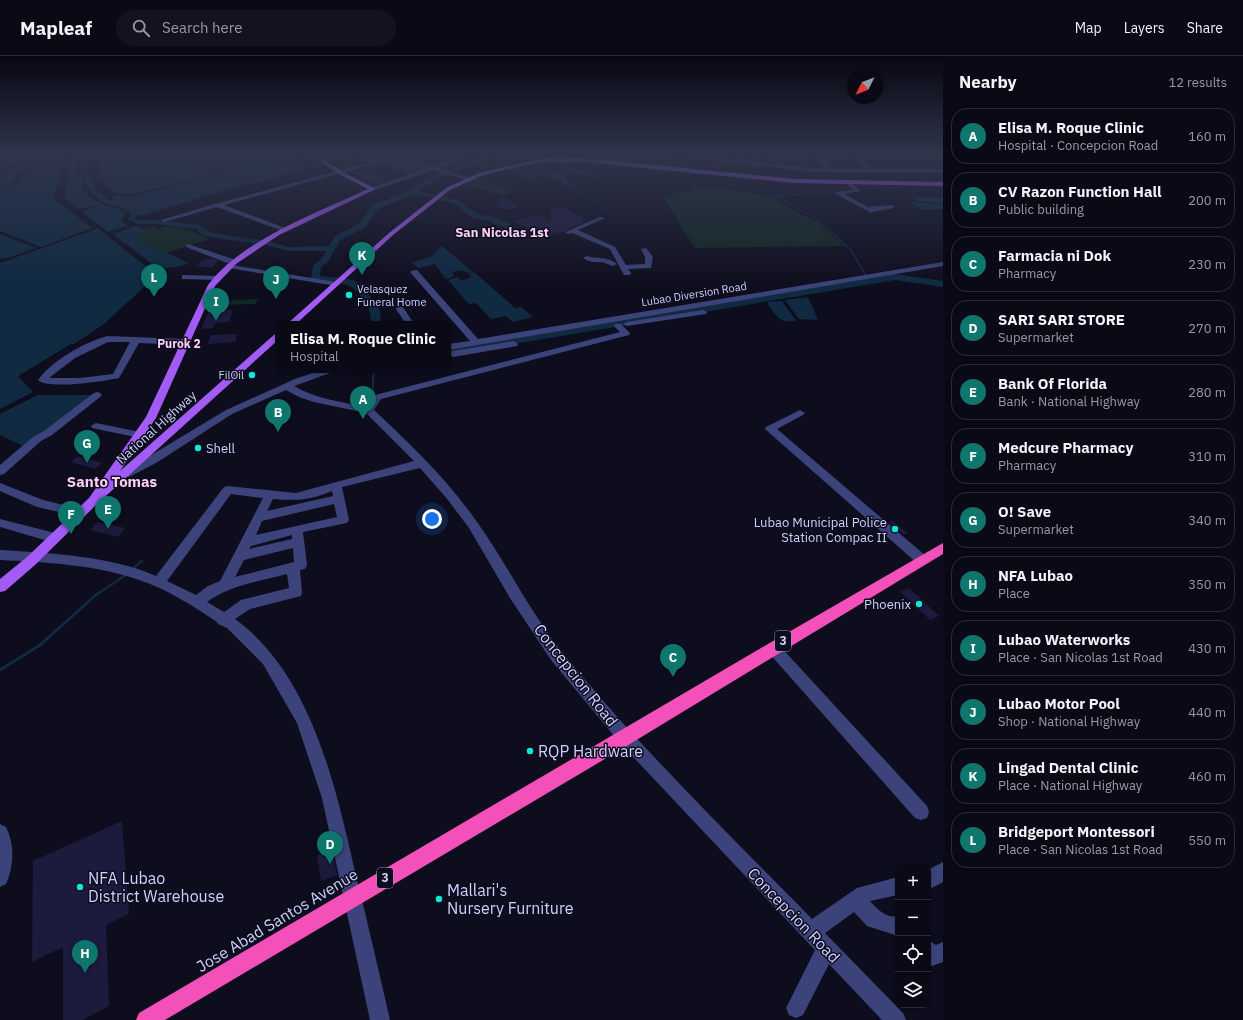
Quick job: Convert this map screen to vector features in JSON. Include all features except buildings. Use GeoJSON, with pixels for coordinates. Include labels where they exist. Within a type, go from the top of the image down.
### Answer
{"type":"FeatureCollection","features":[{"type":"Feature","properties":{"kind":"highway","name":"Jose Abad Santos Avenue"},"geometry":{"type":"LineString","coordinates":[[146,1020],[625,738],[772,648],[943,548]]}},
{"type":"Feature","properties":{"kind":"main road"},"geometry":{"type":"LineString","coordinates":[[93,501],[151,418],[212,285],[231,264],[260,244],[352,199]]}},
{"type":"Feature","properties":{"kind":"main road"},"geometry":{"type":"LineString","coordinates":[[294,321],[337,284],[391,234],[435,199]]}},
{"type":"Feature","properties":{"kind":"main road","name":"National Highway"},"geometry":{"type":"LineString","coordinates":[[0,587],[36,557],[93,501],[275,339]]}},
{"type":"Feature","properties":{"kind":"street"},"geometry":{"type":"LineString","coordinates":[[164,220],[239,199]]}},
{"type":"Feature","properties":{"kind":"street"},"geometry":{"type":"LineString","coordinates":[[849,199],[869,210],[892,207]]}},
{"type":"Feature","properties":{"kind":"street"},"geometry":{"type":"LineString","coordinates":[[217,205],[286,230]]}},
{"type":"Feature","properties":{"kind":"street"},"geometry":{"type":"LineString","coordinates":[[565,233],[602,218]]}},
{"type":"Feature","properties":{"kind":"street"},"geometry":{"type":"LineString","coordinates":[[572,230],[613,248],[625,270],[648,266],[649,257],[644,249]]}},
{"type":"Feature","properties":{"kind":"street"},"geometry":{"type":"LineString","coordinates":[[188,246],[231,264],[337,284]]}},
{"type":"Feature","properties":{"kind":"street"},"geometry":{"type":"LineString","coordinates":[[588,258],[595,261],[601,259],[613,264]]}},
{"type":"Feature","properties":{"kind":"street"},"geometry":{"type":"LineString","coordinates":[[601,270],[620,260]]}},
{"type":"Feature","properties":{"kind":"street","name":"Lubao Diversion Road"},"geometry":{"type":"LineString","coordinates":[[451,346],[743,302],[855,279],[876,278],[943,264]]}},
{"type":"Feature","properties":{"kind":"street"},"geometry":{"type":"LineString","coordinates":[[198,270],[221,275]]}},
{"type":"Feature","properties":{"kind":"street"},"geometry":{"type":"LineString","coordinates":[[414,272],[476,342]]}},
{"type":"Feature","properties":{"kind":"street"},"geometry":{"type":"LineString","coordinates":[[185,277],[221,275]]}},
{"type":"Feature","properties":{"kind":"street"},"geometry":{"type":"LineString","coordinates":[[451,354],[618,326],[876,278]]}},
{"type":"Feature","properties":{"kind":"street"},"geometry":{"type":"LineString","coordinates":[[400,309],[408,321]]}},
{"type":"Feature","properties":{"kind":"street"},"geometry":{"type":"LineString","coordinates":[[369,411],[378,397],[626,333],[618,326]]}},
{"type":"Feature","properties":{"kind":"street"},"geometry":{"type":"LineString","coordinates":[[136,340],[116,376],[86,381],[43,380],[50,370],[98,342],[107,339],[136,340],[185,342]]}},
{"type":"Feature","properties":{"kind":"street"},"geometry":{"type":"LineString","coordinates":[[125,474],[152,460],[229,412],[322,373]]}},
{"type":"Feature","properties":{"kind":"street","name":"Concepcion Road"},"geometry":{"type":"LineString","coordinates":[[288,386],[302,395],[317,400],[369,411],[384,423],[423,463],[452,497],[473,525],[515,594],[556,655],[625,738],[826,949],[896,1020]]}},
{"type":"Feature","properties":{"kind":"street"},"geometry":{"type":"LineString","coordinates":[[0,471],[37,439],[48,433],[97,395]]}},
{"type":"Feature","properties":{"kind":"street"},"geometry":{"type":"LineString","coordinates":[[800,413],[770,429],[922,560]]}},
{"type":"Feature","properties":{"kind":"street"},"geometry":{"type":"LineString","coordinates":[[96,426],[140,435]]}},
{"type":"Feature","properties":{"kind":"street"},"geometry":{"type":"LineString","coordinates":[[158,582],[171,567],[228,490],[296,497],[319,492],[336,485],[423,463]]}},
{"type":"Feature","properties":{"kind":"street"},"geometry":{"type":"LineString","coordinates":[[246,542],[297,529],[343,520],[336,485]]}},
{"type":"Feature","properties":{"kind":"street"},"geometry":{"type":"LineString","coordinates":[[0,487],[41,504],[81,513]]}},
{"type":"Feature","properties":{"kind":"street"},"geometry":{"type":"LineString","coordinates":[[225,585],[270,494]]}},
{"type":"Feature","properties":{"kind":"street"},"geometry":{"type":"LineString","coordinates":[[258,518],[338,499]]}},
{"type":"Feature","properties":{"kind":"street"},"geometry":{"type":"LineString","coordinates":[[0,524],[55,538]]}},
{"type":"Feature","properties":{"kind":"street"},"geometry":{"type":"LineString","coordinates":[[197,602],[213,590],[225,585],[301,565],[297,529]]}},
{"type":"Feature","properties":{"kind":"street"},"geometry":{"type":"LineString","coordinates":[[239,556],[298,542]]}},
{"type":"Feature","properties":{"kind":"street"},"geometry":{"type":"LineString","coordinates":[[0,555],[36,557],[100,565],[128,571],[158,582],[197,602],[223,620],[232,624],[268,659],[304,720],[330,798],[380,1020]]}},
{"type":"Feature","properties":{"kind":"street"},"geometry":{"type":"LineString","coordinates":[[223,620],[246,604],[296,592],[293,567]]}},
{"type":"Feature","properties":{"kind":"street"},"geometry":{"type":"LineString","coordinates":[[772,648],[921,812]]}},
{"type":"Feature","properties":{"kind":"street"},"geometry":{"type":"LineString","coordinates":[[0,833],[2,835],[4,863],[0,878]]}},
{"type":"Feature","properties":{"kind":"street"},"geometry":{"type":"LineString","coordinates":[[931,879],[943,871]]}},
{"type":"Feature","properties":{"kind":"street"},"geometry":{"type":"LineString","coordinates":[[810,932],[863,894],[895,887]]}},
{"type":"Feature","properties":{"kind":"street"},"geometry":{"type":"LineString","coordinates":[[855,900],[874,919],[895,926]]}},
{"type":"Feature","properties":{"kind":"street"},"geometry":{"type":"LineString","coordinates":[[796,1008],[826,949]]}},
{"type":"Feature","properties":{"kind":"street"},"geometry":{"type":"LineString","coordinates":[[931,954],[932,956],[943,952]]}},
{"type":"Feature","properties":{"kind":"green space"},"geometry":{"type":"Polygon","coordinates":[[[664,199],[774,199],[813,221],[818,222],[844,246],[695,248],[664,199]]]}},
{"type":"Feature","properties":{"kind":"green space"},"geometry":{"type":"Polygon","coordinates":[[[154,226],[159,229],[165,227],[178,227],[209,239],[166,253],[136,240],[141,229],[154,226]]]}},
{"type":"Feature","properties":{"kind":"green space"},"geometry":{"type":"Polygon","coordinates":[[[258,299],[256,304],[217,305],[219,301],[258,299]]]}},
{"type":"Feature","properties":{"kind":"water"},"geometry":{"type":"Polygon","coordinates":[[[0,199],[54,199],[92,228],[41,247],[0,231],[0,199]]]}},
{"type":"Feature","properties":{"kind":"water"},"geometry":{"type":"Polygon","coordinates":[[[66,199],[94,199],[103,204],[127,212],[121,220],[128,226],[108,232],[82,212],[97,206],[78,209],[66,199]]]}},
{"type":"Feature","properties":{"kind":"water"},"geometry":{"type":"Polygon","coordinates":[[[112,199],[196,199],[144,215],[135,215],[137,211],[127,204],[111,201],[112,199]]]}},
{"type":"Feature","properties":{"kind":"water"},"geometry":{"type":"Polygon","coordinates":[[[914,199],[943,199],[943,203],[918,201],[914,199]]]}},
{"type":"Feature","properties":{"kind":"water"},"geometry":{"type":"Polygon","coordinates":[[[909,202],[942,204],[943,209],[923,210],[909,202]]]}},
{"type":"Feature","properties":{"kind":"water"},"geometry":{"type":"Polygon","coordinates":[[[135,226],[142,229],[136,240],[189,263],[181,266],[164,268],[156,267],[114,235],[135,226]]]}},
{"type":"Feature","properties":{"kind":"water"},"geometry":{"type":"Polygon","coordinates":[[[99,229],[157,275],[104,324],[74,344],[71,344],[18,376],[33,392],[0,409],[0,263],[99,229]]]}},
{"type":"Feature","properties":{"kind":"water"},"geometry":{"type":"Polygon","coordinates":[[[0,234],[36,248],[5,259],[0,258],[0,234]]]}},
{"type":"Feature","properties":{"kind":"water"},"geometry":{"type":"Polygon","coordinates":[[[442,246],[473,272],[468,273],[461,270],[453,272],[452,273],[455,276],[446,279],[435,264],[419,268],[412,263],[432,256],[442,246]]]}},
{"type":"Feature","properties":{"kind":"water"},"geometry":{"type":"Polygon","coordinates":[[[474,272],[515,308],[521,307],[533,317],[513,322],[506,316],[491,319],[476,303],[469,304],[448,280],[457,277],[462,281],[472,277],[469,274],[474,272]]]}},
{"type":"Feature","properties":{"kind":"water"},"geometry":{"type":"Polygon","coordinates":[[[808,297],[818,320],[799,319],[785,300],[808,297]]]}},
{"type":"Feature","properties":{"kind":"water"},"geometry":{"type":"Polygon","coordinates":[[[782,301],[795,321],[781,320],[768,305],[768,302],[782,301]]]}},
{"type":"Feature","properties":{"kind":"water"},"geometry":{"type":"Polygon","coordinates":[[[38,395],[93,395],[25,447],[0,435],[0,414],[38,395]]]}},
{"type":"Feature","properties":{"kind":"waterway"},"geometry":{"type":"LineString","coordinates":[[104,199],[125,205],[135,212],[132,219],[137,222],[156,222],[199,227],[204,230],[205,233],[211,235],[267,243],[289,249],[332,248]]}},
{"type":"Feature","properties":{"kind":"waterway"},"geometry":{"type":"LineString","coordinates":[[332,248],[337,239],[363,225],[373,210],[380,205],[395,199]]}},
{"type":"Feature","properties":{"kind":"waterway"},"geometry":{"type":"LineString","coordinates":[[446,199],[455,201],[476,216],[497,220],[497,222],[507,225],[509,228]]}},
{"type":"Feature","properties":{"kind":"waterway"},"geometry":{"type":"LineString","coordinates":[[593,199],[606,212]]}},
{"type":"Feature","properties":{"kind":"waterway"},"geometry":{"type":"LineString","coordinates":[[780,199],[816,219],[829,230]]}},
{"type":"Feature","properties":{"kind":"waterway"},"geometry":{"type":"LineString","coordinates":[[828,229],[851,250],[869,281]]}},
{"type":"Feature","properties":{"kind":"waterway"},"geometry":{"type":"LineString","coordinates":[[332,248],[325,260],[317,266],[315,278],[343,281],[352,283],[359,287],[375,310],[376,321]]}},
{"type":"Feature","properties":{"kind":"waterway"},"geometry":{"type":"LineString","coordinates":[[451,351],[895,277],[943,284]]}},
{"type":"Feature","properties":{"kind":"waterway"},"geometry":{"type":"LineString","coordinates":[[373,399],[374,373]]}},
{"type":"Feature","properties":{"kind":"waterway"},"geometry":{"type":"LineString","coordinates":[[132,569],[142,561]]}},
{"type":"Feature","properties":{"kind":"waterway"},"geometry":{"type":"LineString","coordinates":[[96,595],[127,574]]}},
{"type":"Feature","properties":{"kind":"waterway"},"geometry":{"type":"LineString","coordinates":[[0,670],[40,645],[97,594]]}},
{"type":"Feature","properties":{"kind":"place","name":"Lingad Dental Clinic"},"geometry":{"type":"Point","coordinates":[362,275]}},
{"type":"Feature","properties":{"kind":"place","name":"Velasquez Funeral Home"},"geometry":{"type":"Point","coordinates":[349,295]}},
{"type":"Feature","properties":{"kind":"place","name":"Bridgeport Montessori"},"geometry":{"type":"Point","coordinates":[154,297]}},
{"type":"Feature","properties":{"kind":"place","name":"Lubao Motor Pool"},"geometry":{"type":"Point","coordinates":[276,299]}},
{"type":"Feature","properties":{"kind":"place","name":"Lubao Waterworks"},"geometry":{"type":"Point","coordinates":[216,321]}},
{"type":"Feature","properties":{"kind":"place","name":"FilOil"},"geometry":{"type":"Point","coordinates":[252,375]}},
{"type":"Feature","properties":{"kind":"place","name":"Elisa M. Roque Clinic"},"geometry":{"type":"Point","coordinates":[363,419]}},
{"type":"Feature","properties":{"kind":"place","name":"CV Razon Function Hall"},"geometry":{"type":"Point","coordinates":[278,432]}},
{"type":"Feature","properties":{"kind":"place","name":"Shell"},"geometry":{"type":"Point","coordinates":[198,448]}},
{"type":"Feature","properties":{"kind":"place","name":"O! Save"},"geometry":{"type":"Point","coordinates":[87,463]}},
{"type":"Feature","properties":{"kind":"place","name":"Bank Of Florida"},"geometry":{"type":"Point","coordinates":[108,529]}},
{"type":"Feature","properties":{"kind":"place","name":"Lubao Municipal Police Station Compac II"},"geometry":{"type":"Point","coordinates":[895,529]}},
{"type":"Feature","properties":{"kind":"place","name":"Medcure Pharmacy"},"geometry":{"type":"Point","coordinates":[71,534]}},
{"type":"Feature","properties":{"kind":"place","name":"Phoenix"},"geometry":{"type":"Point","coordinates":[919,604]}},
{"type":"Feature","properties":{"kind":"place","name":"Farmacia ni Dok"},"geometry":{"type":"Point","coordinates":[673,677]}},
{"type":"Feature","properties":{"kind":"place","name":"RQP Hardware"},"geometry":{"type":"Point","coordinates":[530,751]}},
{"type":"Feature","properties":{"kind":"place","name":"SARI SARI STORE"},"geometry":{"type":"Point","coordinates":[330,864]}},
{"type":"Feature","properties":{"kind":"place","name":"NFA Lubao District Warehouse"},"geometry":{"type":"Point","coordinates":[80,887]}},
{"type":"Feature","properties":{"kind":"place","name":"Mallari's Nursery Furniture"},"geometry":{"type":"Point","coordinates":[439,899]}},
{"type":"Feature","properties":{"kind":"place","name":"NFA Lubao"},"geometry":{"type":"Point","coordinates":[85,973]}},
{"type":"Feature","properties":{"kind":"district","name":"San Nicolas 1st"},"geometry":{"type":"Point","coordinates":[502,232]}},
{"type":"Feature","properties":{"kind":"district","name":"Purok 2"},"geometry":{"type":"Point","coordinates":[179,344]}},
{"type":"Feature","properties":{"kind":"district","name":"Santo Tomas"},"geometry":{"type":"Point","coordinates":[112,482]}}]}
